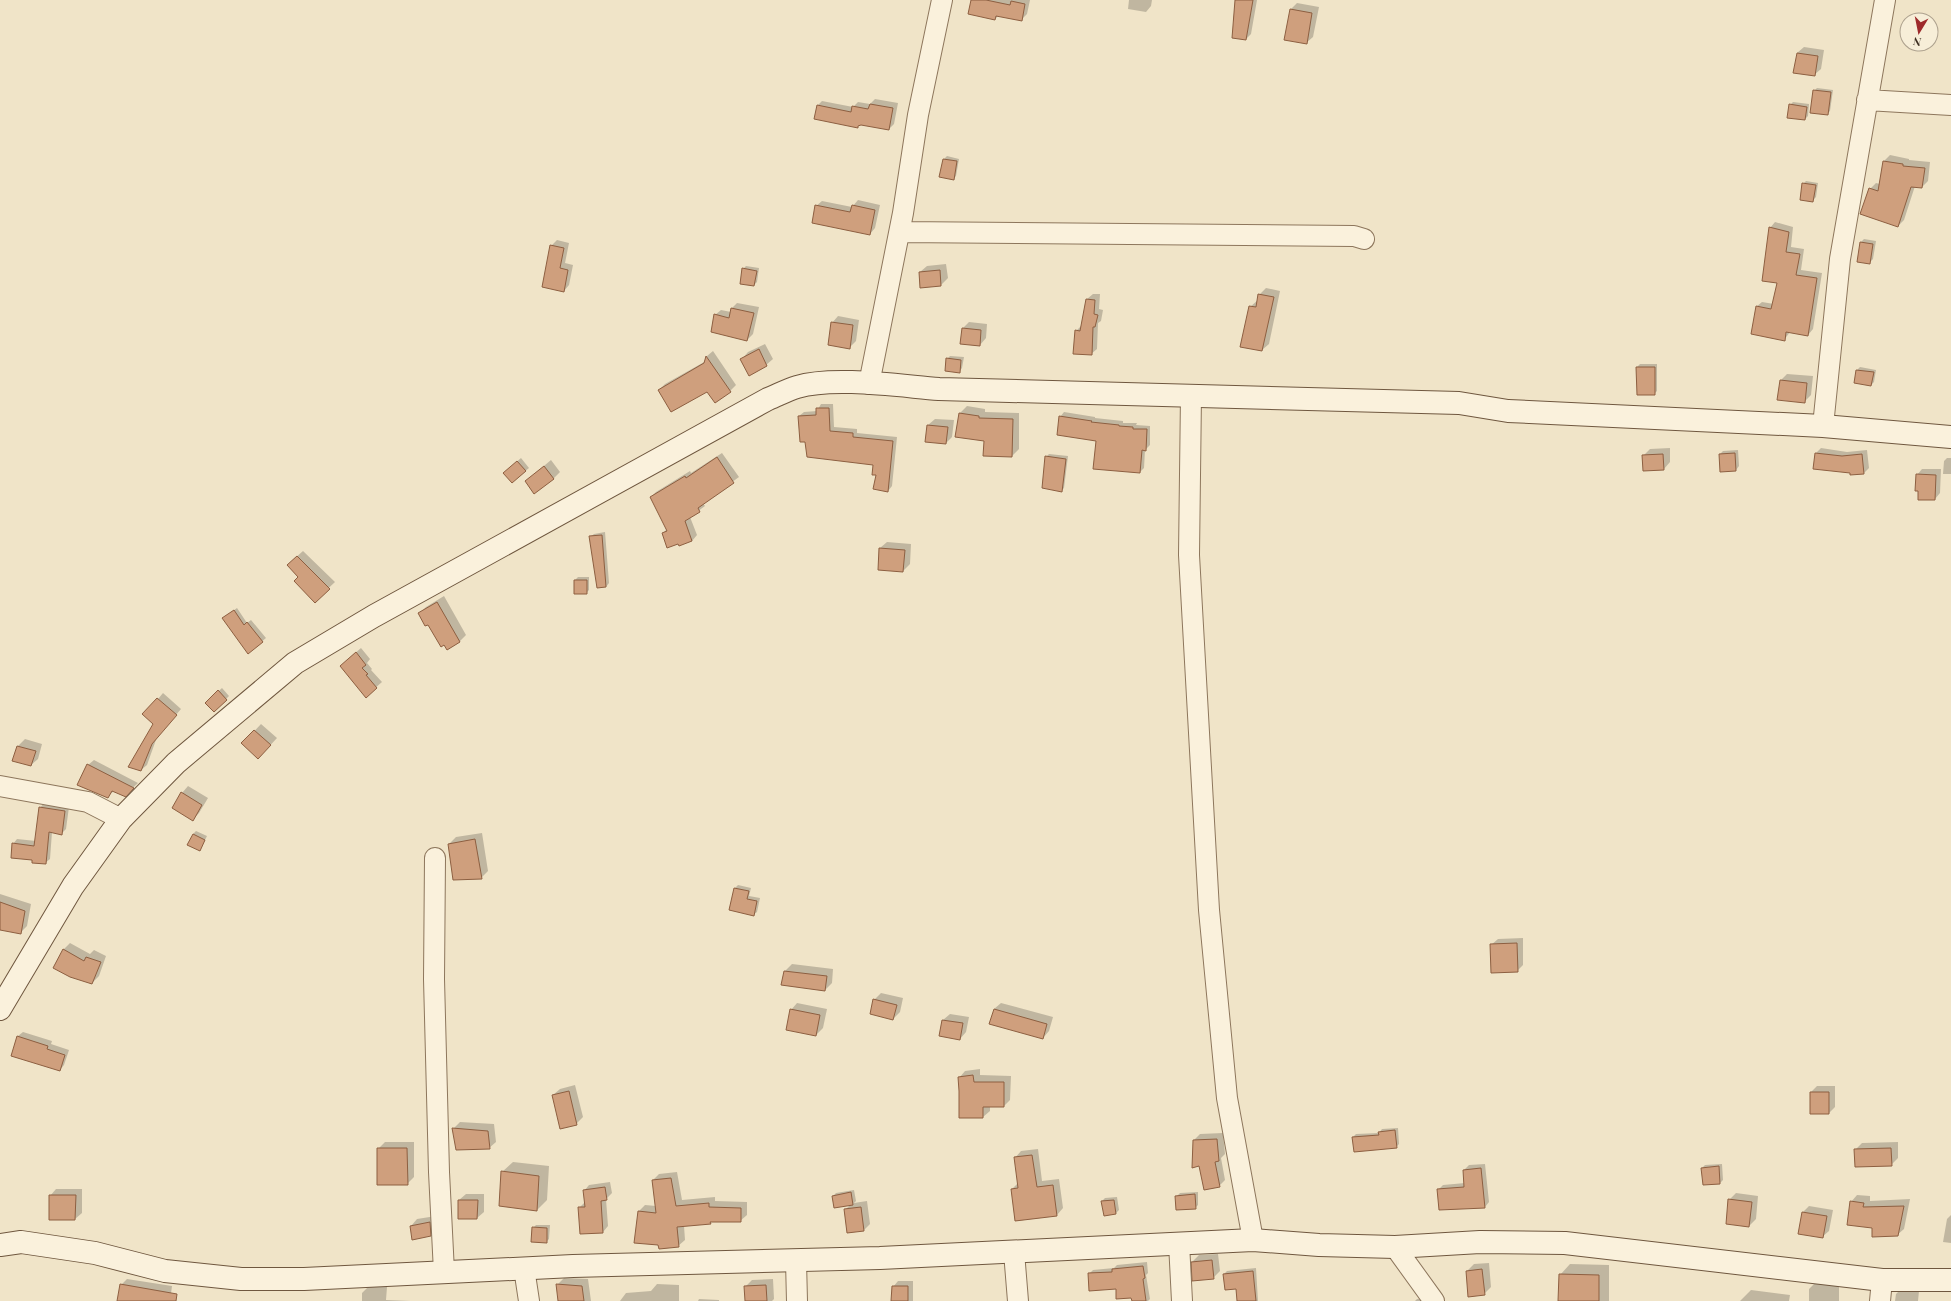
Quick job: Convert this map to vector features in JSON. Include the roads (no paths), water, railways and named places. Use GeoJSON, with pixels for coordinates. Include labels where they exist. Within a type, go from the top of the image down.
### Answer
{"type":"FeatureCollection","features":[{"type":"Feature","properties":{"kind":"street"},"geometry":{"type":"LineString","coordinates":[[869,384],[900,232],[918,115],[942,0]]}},
{"type":"Feature","properties":{"kind":"street"},"geometry":{"type":"LineString","coordinates":[[1823,426],[1840,259],[1885,0]]}},
{"type":"Feature","properties":{"kind":"street"},"geometry":{"type":"LineString","coordinates":[[1867,100],[1951,105]]}},
{"type":"Feature","properties":{"kind":"street"},"geometry":{"type":"LineString","coordinates":[[900,232],[1354,236],[1364,239]]}},
{"type":"Feature","properties":{"kind":"street"},"geometry":{"type":"LineString","coordinates":[[0,1009],[73,886],[121,820],[176,763],[295,663],[374,616],[768,399],[797,387],[825,383],[869,384],[939,389],[1459,403],[1508,411],[1823,426],[1951,437]]}},
{"type":"Feature","properties":{"kind":"street"},"geometry":{"type":"LineString","coordinates":[[1191,396],[1189,555],[1209,910],[1227,1098],[1253,1240]]}},
{"type":"Feature","properties":{"kind":"street"},"geometry":{"type":"LineString","coordinates":[[0,786],[88,802],[121,820]]}},
{"type":"Feature","properties":{"kind":"street"},"geometry":{"type":"LineString","coordinates":[[435,858],[434,1003],[439,1172],[444,1272]]}},
{"type":"Feature","properties":{"kind":"street"},"geometry":{"type":"LineString","coordinates":[[0,1245],[21,1242],[95,1253],[166,1271],[241,1280],[304,1279],[524,1268],[1014,1252],[1253,1240],[1319,1245],[1395,1248],[1480,1242],[1565,1243],[1881,1291],[1951,1280]]}},
{"type":"Feature","properties":{"kind":"street"},"geometry":{"type":"LineString","coordinates":[[1179,1243],[1182,1301]]}},
{"type":"Feature","properties":{"kind":"street"},"geometry":{"type":"LineString","coordinates":[[1395,1248],[1434,1301]]}},
{"type":"Feature","properties":{"kind":"street"},"geometry":{"type":"LineString","coordinates":[[1014,1252],[1018,1301]]}},
{"type":"Feature","properties":{"kind":"street"},"geometry":{"type":"LineString","coordinates":[[796,1260],[797,1301]]}},
{"type":"Feature","properties":{"kind":"street"},"geometry":{"type":"LineString","coordinates":[[524,1268],[529,1301]]}}]}
